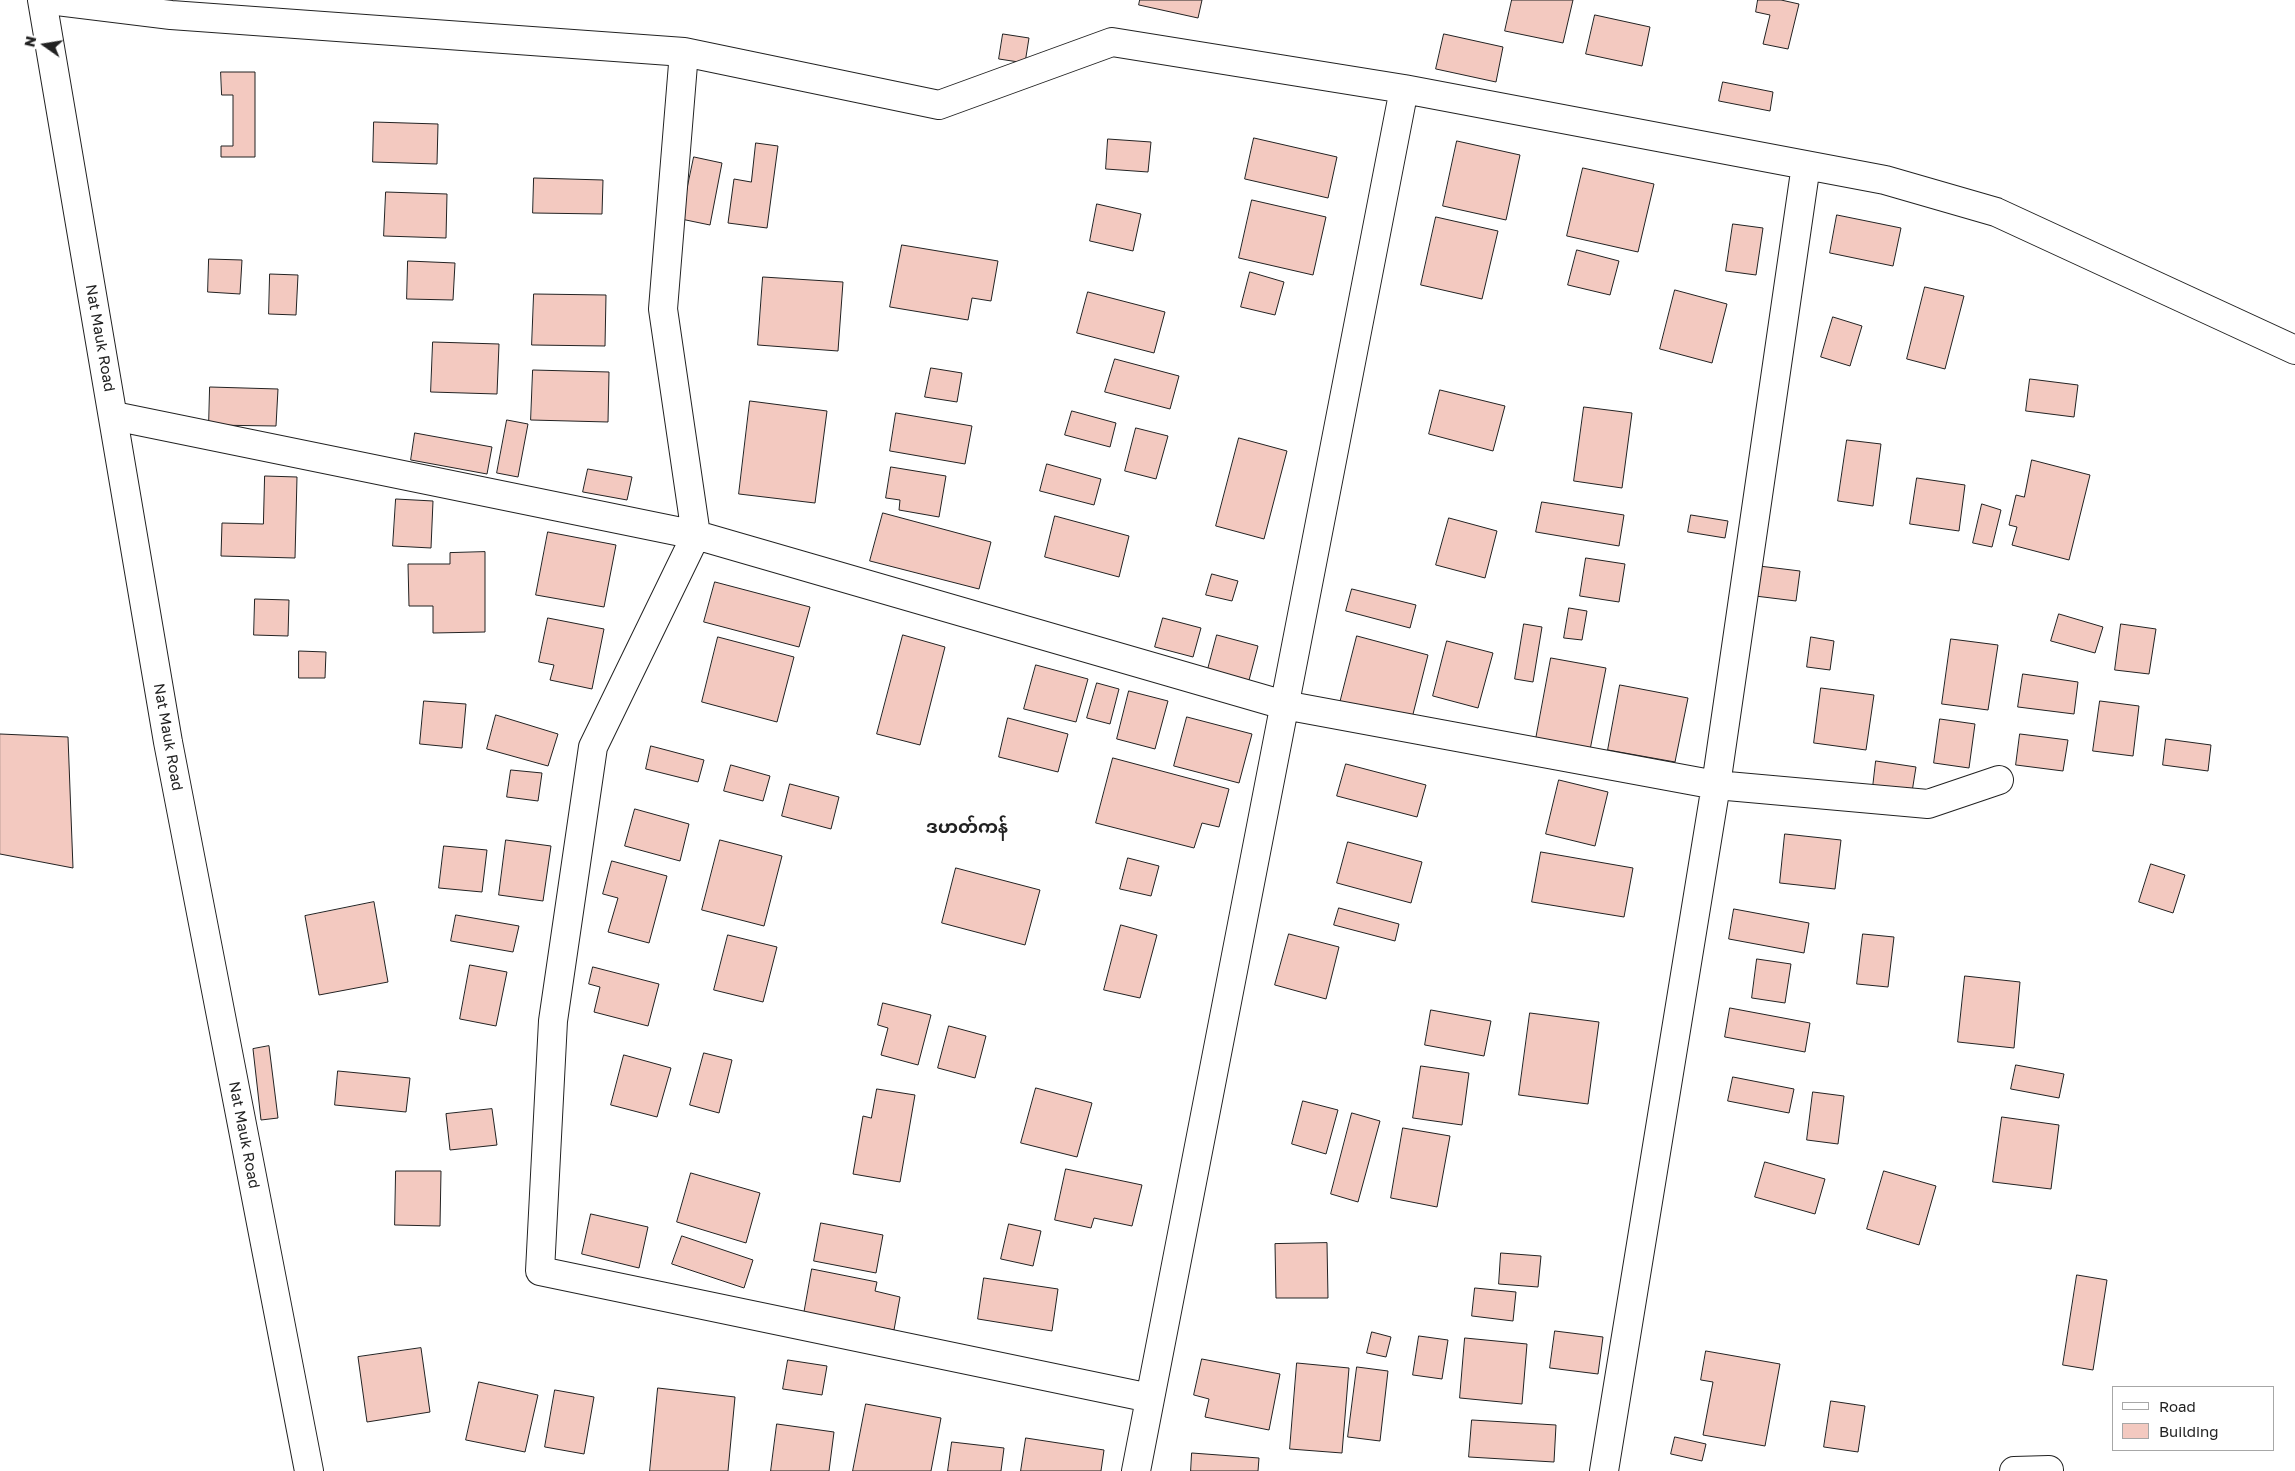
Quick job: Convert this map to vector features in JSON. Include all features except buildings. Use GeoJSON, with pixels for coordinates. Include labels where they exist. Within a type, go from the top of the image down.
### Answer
{"type":"FeatureCollection","features":[{"type":"Feature","properties":{"kind":"main road","name":"Nat Mauk Road"},"geometry":{"type":"LineString","coordinates":[[42,0],[168,742],[309,1471]]}},
{"type":"Feature","properties":{"kind":"main road"},"geometry":{"type":"LineString","coordinates":[[50,0],[172,15],[684,52],[939,105],[1112,42],[1404,89],[1885,180],[1996,212],[2295,350]]}},
{"type":"Feature","properties":{"kind":"main road"},"geometry":{"type":"LineString","coordinates":[[684,52],[663,309],[696,535],[593,747],[553,1021],[540,1271],[1150,1398]]}},
{"type":"Feature","properties":{"kind":"main road"},"geometry":{"type":"LineString","coordinates":[[1136,1471],[1404,89]]}},
{"type":"Feature","properties":{"kind":"main road"},"geometry":{"type":"LineString","coordinates":[[1604,1471],[1716,785],[1806,165]]}},
{"type":"Feature","properties":{"kind":"main road"},"geometry":{"type":"LineString","coordinates":[[114,416],[696,535],[1284,705],[1716,785],[1928,804],[1999,780]]}},
{"type":"Feature","properties":{"kind":"main road"},"geometry":{"type":"LineString","coordinates":[[2014,1471],[2049,1470]]}},
{"type":"Feature","properties":{"kind":"district","name":"ဒဟတ်ကန်"},"geometry":{"type":"Point","coordinates":[967,827]}}]}
